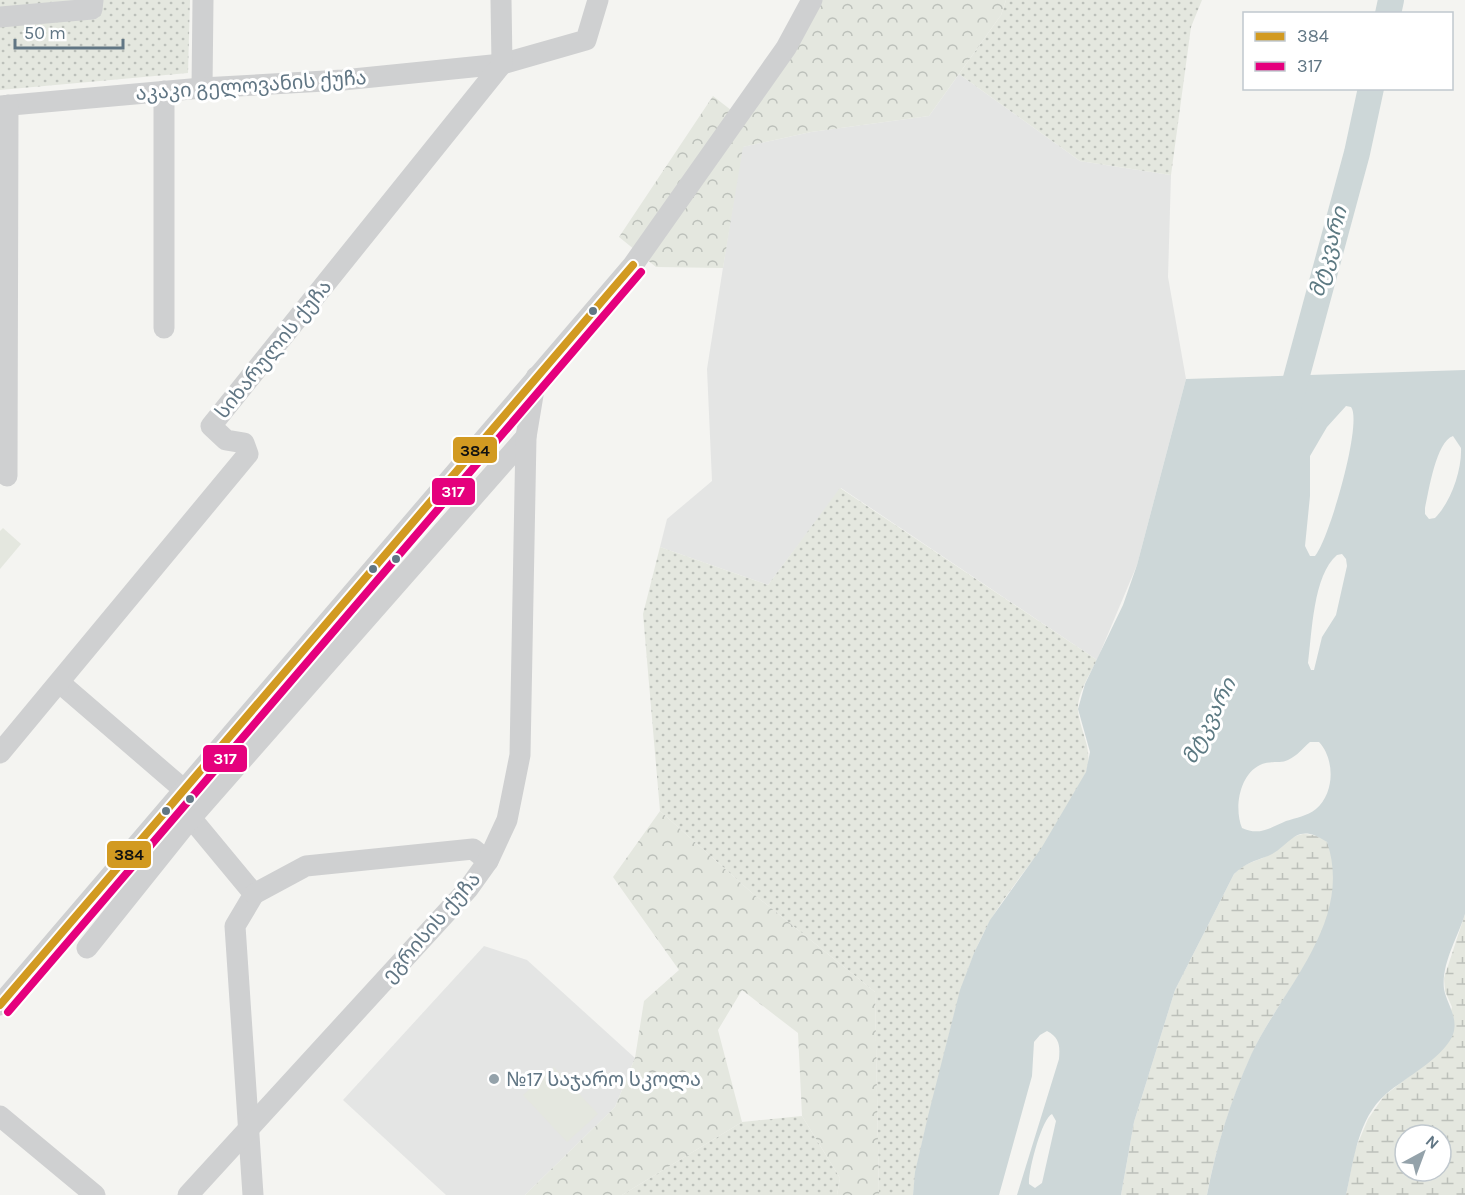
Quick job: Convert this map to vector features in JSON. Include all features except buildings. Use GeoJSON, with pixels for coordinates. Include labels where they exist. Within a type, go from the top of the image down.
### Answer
{"type":"FeatureCollection","features":[{"type":"Feature","properties":{"kind":"street"},"geometry":{"type":"LineString","coordinates":[[0,17],[92,9],[93,0]]}},
{"type":"Feature","properties":{"kind":"street"},"geometry":{"type":"LineString","coordinates":[[202,88],[203,0]]}},
{"type":"Feature","properties":{"kind":"street"},"geometry":{"type":"LineString","coordinates":[[501,0],[502,64]]}},
{"type":"Feature","properties":{"kind":"street","name":"აკაკი გელოვანის ქუჩა"},"geometry":{"type":"LineString","coordinates":[[4,105],[202,88],[343,80],[502,64],[586,40],[598,0]]}},
{"type":"Feature","properties":{"kind":"street"},"geometry":{"type":"LineString","coordinates":[[0,1005],[650,244],[786,48],[812,0]]}},
{"type":"Feature","properties":{"kind":"street","name":"სიხარულის ქუჩა"},"geometry":{"type":"LineString","coordinates":[[0,753],[248,454],[244,443],[226,440],[211,426],[502,64]]}},
{"type":"Feature","properties":{"kind":"street"},"geometry":{"type":"LineString","coordinates":[[164,91],[164,328]]}},
{"type":"Feature","properties":{"kind":"street"},"geometry":{"type":"LineString","coordinates":[[4,105],[7,476]]}},
{"type":"Feature","properties":{"kind":"street","name":"ეგრისის ქუჩა"},"geometry":{"type":"LineString","coordinates":[[188,1195],[468,888],[488,861],[507,820],[520,755],[525,437],[536,377]]}},
{"type":"Feature","properties":{"kind":"street"},"geometry":{"type":"LineString","coordinates":[[87,948],[191,818],[525,437]]}},
{"type":"Feature","properties":{"kind":"street"},"geometry":{"type":"LineString","coordinates":[[60,683],[178,796],[191,818],[254,894]]}},
{"type":"Feature","properties":{"kind":"street"},"geometry":{"type":"LineString","coordinates":[[253,1195],[235,926],[254,894],[306,866],[473,849],[488,861]]}},
{"type":"Feature","properties":{"kind":"street"},"geometry":{"type":"LineString","coordinates":[[0,1116],[95,1195]]}},
{"type":"Feature","properties":{"kind":"shaded area"},"geometry":{"type":"Polygon","coordinates":[[[959,74],[1080,161],[1171,175],[1168,277],[1186,379],[1137,565],[1097,660],[841,488],[768,585],[660,547],[667,519],[712,481],[707,369],[742,147],[811,132],[929,116],[959,74]]]}},
{"type":"Feature","properties":{"kind":"shaded area","name":"№17 საჯარო სკოლა"},"geometry":{"type":"Polygon","coordinates":[[[484,946],[527,960],[635,1058],[615,1107],[525,1195],[446,1195],[343,1100],[484,946]]]}},
{"type":"Feature","properties":{"kind":"green space"},"geometry":{"type":"Polygon","coordinates":[[[0,0],[190,0],[188,73],[0,90],[0,0]]]}},
{"type":"Feature","properties":{"kind":"green space"},"geometry":{"type":"Polygon","coordinates":[[[819,0],[1006,0],[1001,15],[929,116],[811,132],[743,147],[723,268],[656,267],[619,237],[713,96],[745,121],[819,0]]]}},
{"type":"Feature","properties":{"kind":"green space"},"geometry":{"type":"Polygon","coordinates":[[[1006,0],[1202,0],[1191,27],[1171,175],[1080,161],[959,74],[1001,15],[1006,0]]]}},
{"type":"Feature","properties":{"kind":"green space"},"geometry":{"type":"Polygon","coordinates":[[[840,488],[1097,660],[1078,704],[1088,756],[1086,772],[1056,829],[990,921],[971,961],[957,1003],[922,1142],[913,1195],[879,1195],[875,992],[751,892],[660,811],[643,614],[660,547],[768,585],[840,488]]]}},
{"type":"Feature","properties":{"kind":"green space"},"geometry":{"type":"Polygon","coordinates":[[[3,528],[21,544],[0,569],[0,531],[3,528]]]}},
{"type":"Feature","properties":{"kind":"green space"},"geometry":{"type":"Polygon","coordinates":[[[660,811],[751,892],[875,992],[879,1195],[837,1195],[840,1178],[802,1116],[798,1033],[742,990],[718,1030],[742,1122],[622,1195],[525,1195],[615,1107],[635,1058],[644,1001],[679,970],[613,877],[660,811]]]}},
{"type":"Feature","properties":{"kind":"green space"},"geometry":{"type":"Polygon","coordinates":[[[1303,834],[1323,839],[1331,852],[1334,884],[1328,916],[1309,958],[1259,1039],[1244,1072],[1219,1142],[1207,1195],[1121,1195],[1134,1122],[1175,990],[1234,874],[1290,839],[1303,834]]]}},
{"type":"Feature","properties":{"kind":"green space"},"geometry":{"type":"Polygon","coordinates":[[[1465,914],[1465,1195],[1346,1195],[1355,1150],[1368,1119],[1384,1096],[1440,1052],[1452,1007],[1445,991],[1444,978],[1465,914]]]}},
{"type":"Feature","properties":{"kind":"green space"},"geometry":{"type":"Polygon","coordinates":[[[554,1067],[598,1114],[567,1142],[523,1095],[554,1067]]]}},
{"type":"Feature","properties":{"kind":"green space"},"geometry":{"type":"Polygon","coordinates":[[[802,1116],[840,1178],[837,1195],[622,1195],[742,1122],[802,1116]]]}},
{"type":"Feature","properties":{"kind":"water"},"geometry":{"type":"Polygon","coordinates":[[[1465,370],[1465,914],[1445,970],[1444,989],[1455,1024],[1452,1037],[1440,1053],[1376,1104],[1358,1141],[1346,1195],[1207,1195],[1225,1123],[1251,1055],[1311,953],[1323,927],[1331,900],[1333,871],[1327,842],[1316,836],[1300,834],[1276,852],[1246,865],[1234,874],[1175,990],[1134,1122],[1121,1195],[1017,1195],[1059,1059],[1058,1043],[1047,1031],[1034,1042],[1032,1076],[999,1195],[913,1195],[915,1172],[928,1116],[960,990],[974,953],[990,920],[1042,847],[1086,772],[1090,752],[1078,709],[1085,684],[1123,605],[1137,565],[1186,379],[1465,370]],[[1346,406],[1327,427],[1310,456],[1310,496],[1305,546],[1310,556],[1315,556],[1321,546],[1343,481],[1352,434],[1351,407],[1346,406]],[[1453,436],[1442,447],[1431,479],[1425,508],[1425,514],[1429,519],[1435,518],[1441,511],[1451,495],[1457,476],[1461,448],[1453,436]],[[1342,554],[1337,555],[1329,564],[1318,590],[1308,663],[1311,670],[1314,670],[1322,637],[1336,615],[1347,566],[1342,554]],[[1310,742],[1294,756],[1282,762],[1260,765],[1247,776],[1240,793],[1238,812],[1242,828],[1254,831],[1264,830],[1309,813],[1322,802],[1327,794],[1331,776],[1328,757],[1324,749],[1319,742],[1310,742]],[[1052,1114],[1044,1125],[1036,1146],[1029,1177],[1029,1184],[1035,1188],[1042,1183],[1056,1121],[1052,1114]]]}},
{"type":"Feature","properties":{"kind":"waterway","name":"მტკვარი"},"geometry":{"type":"LineString","coordinates":[[1388,12],[1391,0]]}},
{"type":"Feature","properties":{"kind":"waterway","name":"მტკვარი"},"geometry":{"type":"LineString","coordinates":[[1288,408],[1357,153],[1371,90]]}},
{"type":"Feature","properties":{"kind":"transit line","name":"384"},"geometry":{"type":"LineString","coordinates":[[0,1005],[633,265]]}},
{"type":"Feature","properties":{"kind":"transit line","name":"317"},"geometry":{"type":"LineString","coordinates":[[8,1012],[641,272]]}},
{"type":"Feature","properties":{"kind":"place","name":"№17 საჯარო სკოლა"},"geometry":{"type":"Point","coordinates":[494,1079]}}]}
